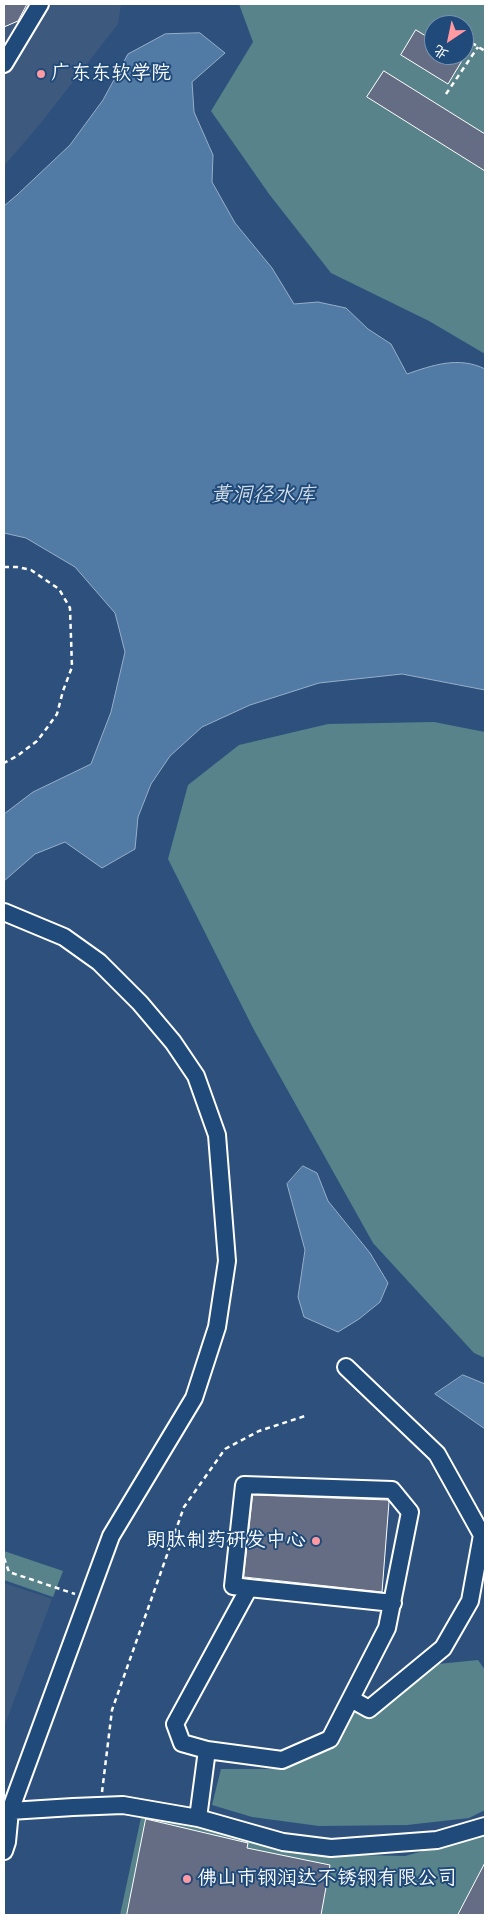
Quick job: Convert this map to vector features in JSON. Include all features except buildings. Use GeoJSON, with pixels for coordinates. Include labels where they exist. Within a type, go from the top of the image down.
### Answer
{"type":"FeatureCollection","features":[{"type":"Feature","properties":{"kind":"street"},"geometry":{"type":"LineString","coordinates":[[4,64],[40,4]]}},
{"type":"Feature","properties":{"kind":"street"},"geometry":{"type":"LineString","coordinates":[[4,912],[64,937],[99,962],[140,1003],[173,1042],[196,1076],[217,1136],[226,1261],[217,1327],[194,1398],[111,1536],[7,1816],[7,1842],[4,1851]]}},
{"type":"Feature","properties":{"kind":"street"},"geometry":{"type":"LineString","coordinates":[[346,1367],[436,1454],[482,1535],[470,1602],[443,1648],[369,1709],[351,1699]]}},
{"type":"Feature","properties":{"kind":"street"},"geometry":{"type":"LineString","coordinates":[[249,1588],[175,1724],[182,1743],[207,1750],[282,1760],[330,1739],[387,1628],[392,1603],[410,1512],[392,1490],[244,1484],[233,1586],[392,1603]]}},
{"type":"Feature","properties":{"kind":"street"},"geometry":{"type":"LineString","coordinates":[[198,1818],[207,1750]]}},
{"type":"Feature","properties":{"kind":"street"},"geometry":{"type":"LineString","coordinates":[[7,1816],[123,1805],[198,1818],[283,1842],[331,1848],[437,1840],[485,1826]]}},
{"type":"Feature","properties":{"kind":"path"},"geometry":{"type":"LineString","coordinates":[[474,44],[485,51]]}},
{"type":"Feature","properties":{"kind":"path"},"geometry":{"type":"LineString","coordinates":[[446,94],[478,47]]}},
{"type":"Feature","properties":{"kind":"path"},"geometry":{"type":"LineString","coordinates":[[4,567],[31,570],[59,589],[70,608],[72,667],[62,691],[57,714],[53,720],[37,741],[4,763]]}},
{"type":"Feature","properties":{"kind":"path"},"geometry":{"type":"LineString","coordinates":[[100,1806],[112,1710],[184,1507],[226,1449],[259,1431],[305,1416]]}},
{"type":"Feature","properties":{"kind":"path"},"geometry":{"type":"LineString","coordinates":[[4,1558],[9,1572],[88,1599]]}},
{"type":"Feature","properties":{"kind":"shaded area","name":"广东东软学院"},"geometry":{"type":"Polygon","coordinates":[[[4,4],[121,4],[118,24],[40,124],[4,166],[4,4]]]}},
{"type":"Feature","properties":{"kind":"shaded area"},"geometry":{"type":"Polygon","coordinates":[[[4,1583],[52,1599],[4,1727],[4,1583]]]}},
{"type":"Feature","properties":{"kind":"green space"},"geometry":{"type":"Polygon","coordinates":[[[239,4],[485,4],[485,354],[429,321],[331,273],[269,194],[211,111],[253,42],[239,4]]]}},
{"type":"Feature","properties":{"kind":"green space"},"geometry":{"type":"Polygon","coordinates":[[[434,722],[485,732],[485,1358],[474,1353],[373,1243],[254,1030],[168,859],[188,785],[239,745],[328,724],[434,722]]]}},
{"type":"Feature","properties":{"kind":"green space"},"geometry":{"type":"Polygon","coordinates":[[[4,1551],[63,1571],[53,1597],[4,1580],[4,1551]]]}},
{"type":"Feature","properties":{"kind":"green space"},"geometry":{"type":"Polygon","coordinates":[[[478,1660],[485,1670],[485,1810],[469,1818],[407,1825],[319,1826],[252,1817],[212,1805],[221,1769],[284,1769],[335,1746],[356,1710],[373,1716],[438,1664],[478,1660]]]}},
{"type":"Feature","properties":{"kind":"green space"},"geometry":{"type":"Polygon","coordinates":[[[142,1813],[319,1852],[358,1855],[405,1856],[485,1834],[485,1915],[120,1915],[142,1813]]]}},
{"type":"Feature","properties":{"kind":"water","name":"黄洞径水库"},"geometry":{"type":"Polygon","coordinates":[[[200,33],[225,53],[192,82],[194,112],[213,155],[212,182],[235,223],[272,268],[294,304],[318,302],[346,308],[368,329],[391,344],[407,374],[436,365],[456,362],[475,365],[485,369],[485,690],[402,674],[319,683],[250,705],[202,727],[170,756],[151,784],[138,817],[135,849],[102,868],[65,842],[35,854],[4,881],[4,814],[33,792],[91,764],[111,712],[125,652],[115,613],[75,567],[26,538],[4,533],[4,206],[70,145],[103,100],[128,54],[165,34],[200,33]]]}},
{"type":"Feature","properties":{"kind":"water"},"geometry":{"type":"Polygon","coordinates":[[[303,1166],[317,1173],[328,1201],[370,1253],[388,1283],[380,1302],[359,1319],[338,1332],[304,1317],[298,1297],[305,1250],[287,1184],[303,1166]]]}},
{"type":"Feature","properties":{"kind":"water"},"geometry":{"type":"Polygon","coordinates":[[[463,1375],[485,1384],[485,1429],[435,1394],[463,1375]]]}},
{"type":"Feature","properties":{"kind":"place","name":"广东东软学院"},"geometry":{"type":"Point","coordinates":[41,74]}},
{"type":"Feature","properties":{"kind":"place","name":"朗肽制药研发中心"},"geometry":{"type":"Point","coordinates":[316,1541]}},
{"type":"Feature","properties":{"kind":"place","name":"佛山市钢润达不锈钢有限公司"},"geometry":{"type":"Point","coordinates":[187,1879]}}]}
